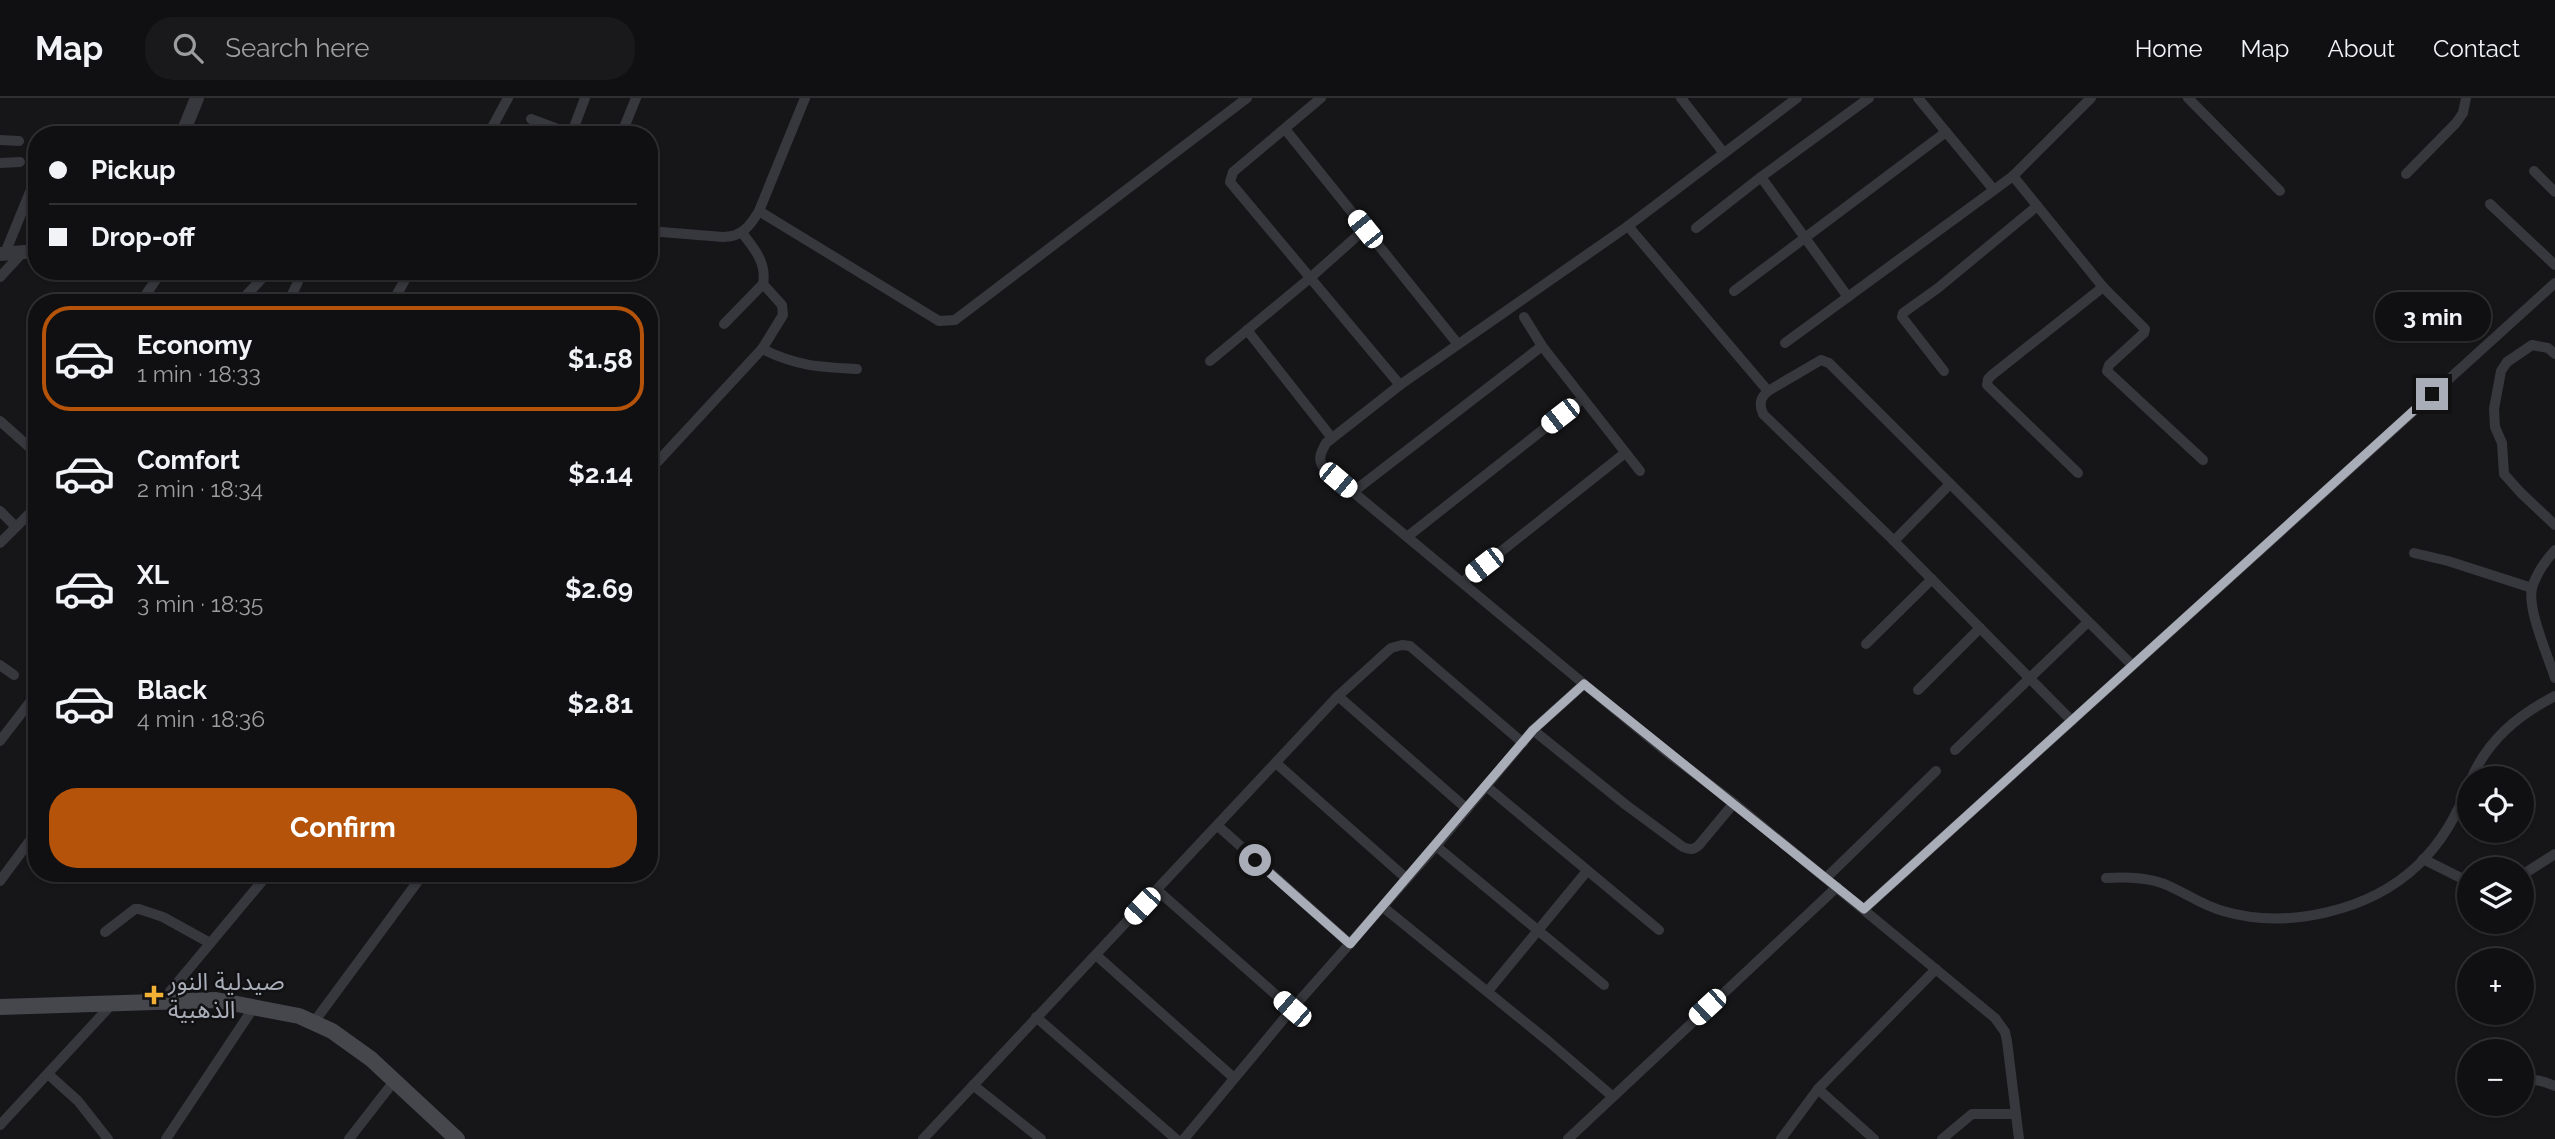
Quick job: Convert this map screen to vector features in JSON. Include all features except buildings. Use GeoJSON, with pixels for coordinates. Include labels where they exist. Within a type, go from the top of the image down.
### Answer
{"type":"FeatureCollection","features":[{"type":"Feature","properties":{"kind":"main road"},"geometry":{"type":"LineString","coordinates":[[0,1007],[216,1000],[273,1010],[314,1022],[345,1039],[395,1080],[457,1139]]}},
{"type":"Feature","properties":{"kind":"street"},"geometry":{"type":"LineString","coordinates":[[186,126],[197,98]]}},
{"type":"Feature","properties":{"kind":"street"},"geometry":{"type":"LineString","coordinates":[[493,126],[508,98]]}},
{"type":"Feature","properties":{"kind":"street"},"geometry":{"type":"LineString","coordinates":[[574,126],[585,98]]}},
{"type":"Feature","properties":{"kind":"street"},"geometry":{"type":"LineString","coordinates":[[625,126],[636,98]]}},
{"type":"Feature","properties":{"kind":"street"},"geometry":{"type":"LineString","coordinates":[[658,232],[733,237],[750,226],[759,211],[805,98]]}},
{"type":"Feature","properties":{"kind":"street"},"geometry":{"type":"LineString","coordinates":[[759,211],[939,321],[955,320],[1247,98]]}},
{"type":"Feature","properties":{"kind":"street"},"geometry":{"type":"LineString","coordinates":[[1321,98],[1233,172],[1230,182],[1400,385]]}},
{"type":"Feature","properties":{"kind":"street"},"geometry":{"type":"LineString","coordinates":[[1681,98],[1723,152]]}},
{"type":"Feature","properties":{"kind":"street"},"geometry":{"type":"LineString","coordinates":[[1797,98],[1628,226],[1400,385],[1326,443],[1320,463],[1664,750],[1734,803],[1983,1006],[2005,1032],[2020,1139]]}},
{"type":"Feature","properties":{"kind":"street"},"geometry":{"type":"LineString","coordinates":[[1696,228],[1869,98]]}},
{"type":"Feature","properties":{"kind":"street"},"geometry":{"type":"LineString","coordinates":[[1918,98],[1994,190]]}},
{"type":"Feature","properties":{"kind":"street"},"geometry":{"type":"LineString","coordinates":[[1785,343],[2012,176],[2091,98]]}},
{"type":"Feature","properties":{"kind":"street"},"geometry":{"type":"LineString","coordinates":[[2188,98],[2280,191]]}},
{"type":"Feature","properties":{"kind":"street"},"geometry":{"type":"LineString","coordinates":[[2406,174],[2456,123],[2463,113],[2466,98]]}},
{"type":"Feature","properties":{"kind":"street"},"geometry":{"type":"LineString","coordinates":[[531,119],[550,126]]}},
{"type":"Feature","properties":{"kind":"street"},"geometry":{"type":"LineString","coordinates":[[1285,129],[1457,343]]}},
{"type":"Feature","properties":{"kind":"street"},"geometry":{"type":"LineString","coordinates":[[1734,291],[1946,132]]}},
{"type":"Feature","properties":{"kind":"street"},"geometry":{"type":"LineString","coordinates":[[0,140],[19,141]]}},
{"type":"Feature","properties":{"kind":"street"},"geometry":{"type":"LineString","coordinates":[[0,163],[20,162]]}},
{"type":"Feature","properties":{"kind":"street"},"geometry":{"type":"LineString","coordinates":[[2534,171],[2555,192]]}},
{"type":"Feature","properties":{"kind":"street"},"geometry":{"type":"LineString","coordinates":[[2012,176],[2103,287],[2145,330],[2109,365],[2107,371],[2203,460]]}},
{"type":"Feature","properties":{"kind":"street"},"geometry":{"type":"LineString","coordinates":[[1761,177],[1848,297]]}},
{"type":"Feature","properties":{"kind":"street"},"geometry":{"type":"LineString","coordinates":[[28,195],[2,253],[28,252]]}},
{"type":"Feature","properties":{"kind":"street"},"geometry":{"type":"LineString","coordinates":[[2490,204],[2555,265]]}},
{"type":"Feature","properties":{"kind":"street"},"geometry":{"type":"LineString","coordinates":[[1944,371],[1913,333],[1902,317],[1903,313],[1938,288],[2037,206]]}},
{"type":"Feature","properties":{"kind":"street"},"geometry":{"type":"LineString","coordinates":[[1628,226],[1768,391]]}},
{"type":"Feature","properties":{"kind":"street"},"geometry":{"type":"LineString","coordinates":[[1210,361],[1365,229]]}},
{"type":"Feature","properties":{"kind":"street"},"geometry":{"type":"LineString","coordinates":[[724,324],[763,284],[765,275],[756,251],[742,233]]}},
{"type":"Feature","properties":{"kind":"street"},"geometry":{"type":"LineString","coordinates":[[0,277],[28,254]]}},
{"type":"Feature","properties":{"kind":"street"},"geometry":{"type":"LineString","coordinates":[[248,294],[261,280]]}},
{"type":"Feature","properties":{"kind":"street"},"geometry":{"type":"LineString","coordinates":[[1864,909],[2555,283]]}},
{"type":"Feature","properties":{"kind":"street"},"geometry":{"type":"LineString","coordinates":[[658,461],[762,349],[783,315],[782,305],[763,284]]}},
{"type":"Feature","properties":{"kind":"street"},"geometry":{"type":"LineString","coordinates":[[2078,473],[1990,389],[1988,379],[2103,287]]}},
{"type":"Feature","properties":{"kind":"street"},"geometry":{"type":"LineString","coordinates":[[1524,317],[1542,346],[1640,471]]}},
{"type":"Feature","properties":{"kind":"street"},"geometry":{"type":"LineString","coordinates":[[1247,330],[1332,438]]}},
{"type":"Feature","properties":{"kind":"street"},"geometry":{"type":"LineString","coordinates":[[2555,354],[2548,348],[2532,345],[2507,362],[2497,383],[2494,409],[2495,427],[2502,443],[2504,474],[2521,494],[2555,525]]}},
{"type":"Feature","properties":{"kind":"street"},"geometry":{"type":"LineString","coordinates":[[1353,492],[1542,346]]}},
{"type":"Feature","properties":{"kind":"street"},"geometry":{"type":"LineString","coordinates":[[762,349],[790,362],[812,367],[856,369]]}},
{"type":"Feature","properties":{"kind":"street"},"geometry":{"type":"LineString","coordinates":[[2071,720],[1894,541],[1763,414],[1760,402],[1768,391],[1821,360],[1829,363],[2132,665]]}},
{"type":"Feature","properties":{"kind":"street"},"geometry":{"type":"LineString","coordinates":[[1407,537],[1582,399]]}},
{"type":"Feature","properties":{"kind":"street"},"geometry":{"type":"LineString","coordinates":[[0,421],[28,446]]}},
{"type":"Feature","properties":{"kind":"street"},"geometry":{"type":"LineString","coordinates":[[1464,581],[1625,453]]}},
{"type":"Feature","properties":{"kind":"street"},"geometry":{"type":"LineString","coordinates":[[1894,541],[1950,484]]}},
{"type":"Feature","properties":{"kind":"street"},"geometry":{"type":"LineString","coordinates":[[0,511],[16,527]]}},
{"type":"Feature","properties":{"kind":"street"},"geometry":{"type":"LineString","coordinates":[[0,543],[28,515]]}},
{"type":"Feature","properties":{"kind":"street"},"geometry":{"type":"LineString","coordinates":[[2555,550],[2532,588],[2533,610],[2555,678]]}},
{"type":"Feature","properties":{"kind":"street"},"geometry":{"type":"LineString","coordinates":[[2414,553],[2532,588]]}},
{"type":"Feature","properties":{"kind":"street"},"geometry":{"type":"LineString","coordinates":[[1866,644],[1932,579]]}},
{"type":"Feature","properties":{"kind":"street"},"geometry":{"type":"LineString","coordinates":[[1955,750],[2088,622]]}},
{"type":"Feature","properties":{"kind":"street"},"geometry":{"type":"LineString","coordinates":[[1918,690],[1980,628]]}},
{"type":"Feature","properties":{"kind":"street"},"geometry":{"type":"LineString","coordinates":[[923,1139],[1338,696],[1391,648],[1410,646],[1523,743]]}},
{"type":"Feature","properties":{"kind":"street"},"geometry":{"type":"LineString","coordinates":[[0,666],[14,675]]}},
{"type":"Feature","properties":{"kind":"street"},"geometry":{"type":"LineString","coordinates":[[1184,1139],[1292,1009],[1436,846],[1533,730],[1584,684]]}},
{"type":"Feature","properties":{"kind":"street"},"geometry":{"type":"LineString","coordinates":[[1338,696],[1467,809]]}},
{"type":"Feature","properties":{"kind":"street"},"geometry":{"type":"LineString","coordinates":[[2477,766],[2504,730],[2555,696]]}},
{"type":"Feature","properties":{"kind":"street"},"geometry":{"type":"LineString","coordinates":[[0,741],[28,705]]}},
{"type":"Feature","properties":{"kind":"street"},"geometry":{"type":"LineString","coordinates":[[1533,730],[1683,847],[1695,849],[1734,803]]}},
{"type":"Feature","properties":{"kind":"street"},"geometry":{"type":"LineString","coordinates":[[1276,763],[1407,879]]}},
{"type":"Feature","properties":{"kind":"street"},"geometry":{"type":"LineString","coordinates":[[1826,878],[1936,771]]}},
{"type":"Feature","properties":{"kind":"street"},"geometry":{"type":"LineString","coordinates":[[1486,786],[1659,930]]}},
{"type":"Feature","properties":{"kind":"street"},"geometry":{"type":"LineString","coordinates":[[2106,878],[2129,877],[2158,882],[2220,911],[2245,917],[2299,918],[2336,909],[2374,895],[2394,883],[2423,859],[2451,825],[2457,811]]}},
{"type":"Feature","properties":{"kind":"street"},"geometry":{"type":"LineString","coordinates":[[1218,826],[1350,944]]}},
{"type":"Feature","properties":{"kind":"street"},"geometry":{"type":"LineString","coordinates":[[0,881],[28,843]]}},
{"type":"Feature","properties":{"kind":"street"},"geometry":{"type":"LineString","coordinates":[[1436,846],[1604,985]]}},
{"type":"Feature","properties":{"kind":"street"},"geometry":{"type":"LineString","coordinates":[[2534,867],[2555,854]]}},
{"type":"Feature","properties":{"kind":"street"},"geometry":{"type":"LineString","coordinates":[[2423,859],[2457,876]]}},
{"type":"Feature","properties":{"kind":"street"},"geometry":{"type":"LineString","coordinates":[[1488,991],[1587,871]]}},
{"type":"Feature","properties":{"kind":"street"},"geometry":{"type":"LineString","coordinates":[[162,1001],[261,882]]}},
{"type":"Feature","properties":{"kind":"street"},"geometry":{"type":"LineString","coordinates":[[314,1022],[417,882]]}},
{"type":"Feature","properties":{"kind":"street"},"geometry":{"type":"LineString","coordinates":[[1568,1139],[1837,887]]}},
{"type":"Feature","properties":{"kind":"street"},"geometry":{"type":"LineString","coordinates":[[1157,890],[1292,1009]]}},
{"type":"Feature","properties":{"kind":"street"},"geometry":{"type":"LineString","coordinates":[[1383,907],[1612,1096]]}},
{"type":"Feature","properties":{"kind":"street"},"geometry":{"type":"LineString","coordinates":[[105,932],[135,909],[139,909],[163,917],[210,943]]}},
{"type":"Feature","properties":{"kind":"street"},"geometry":{"type":"LineString","coordinates":[[1096,955],[1234,1078]]}},
{"type":"Feature","properties":{"kind":"street"},"geometry":{"type":"LineString","coordinates":[[1781,1139],[1818,1089],[1937,969]]}},
{"type":"Feature","properties":{"kind":"street"},"geometry":{"type":"LineString","coordinates":[[0,1125],[113,1003]]}},
{"type":"Feature","properties":{"kind":"street"},"geometry":{"type":"LineString","coordinates":[[166,1139],[178,1134],[254,1007]]}},
{"type":"Feature","properties":{"kind":"street"},"geometry":{"type":"LineString","coordinates":[[1036,1017],[1176,1139]]}},
{"type":"Feature","properties":{"kind":"street"},"geometry":{"type":"LineString","coordinates":[[48,1074],[78,1101],[108,1139]]}},
{"type":"Feature","properties":{"kind":"street"},"geometry":{"type":"LineString","coordinates":[[2534,1079],[2555,1086]]}},
{"type":"Feature","properties":{"kind":"street"},"geometry":{"type":"LineString","coordinates":[[349,1139],[395,1080]]}},
{"type":"Feature","properties":{"kind":"street"},"geometry":{"type":"LineString","coordinates":[[973,1084],[1041,1139]]}},
{"type":"Feature","properties":{"kind":"street"},"geometry":{"type":"LineString","coordinates":[[1818,1089],[1874,1139]]}},
{"type":"Feature","properties":{"kind":"street"},"geometry":{"type":"LineString","coordinates":[[1942,1139],[1972,1114],[2016,1114]]}},
{"type":"Feature","properties":{"kind":"place","name":"صيدلية النور الذهبية"},"geometry":{"type":"Point","coordinates":[154,995]}},
{"type":"Feature","properties":{"kind":"route"},"geometry":{"type":"LineString","coordinates":[[1255,860],[1350,944],[1533,730],[1584,684],[1864,909],[2432,394]]}}]}
